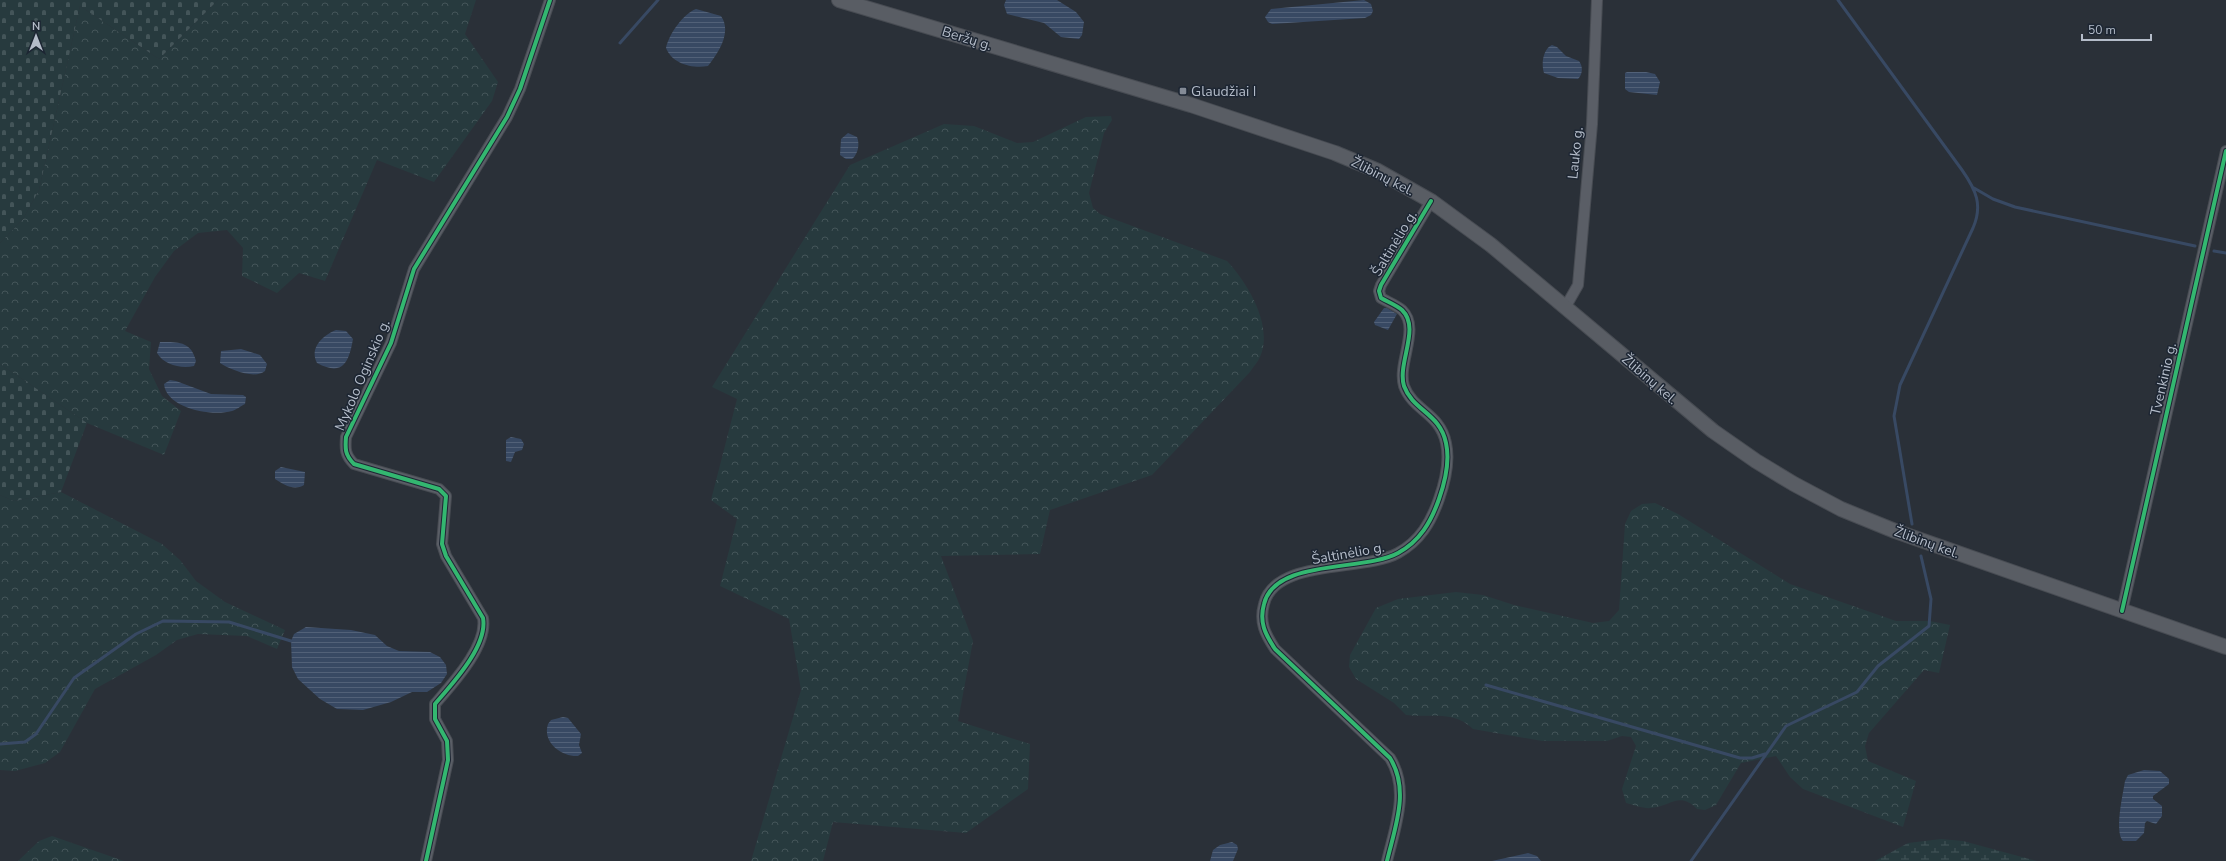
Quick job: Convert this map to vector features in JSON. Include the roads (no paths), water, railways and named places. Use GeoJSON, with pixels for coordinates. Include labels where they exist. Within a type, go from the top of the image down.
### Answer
{"type":"FeatureCollection","features":[{"type":"Feature","properties":{"kind":"main road","name":"Beržų g."},"geometry":{"type":"LineString","coordinates":[[839,0],[1095,77]]}},
{"type":"Feature","properties":{"kind":"main road","name":"Žlibinų kel."},"geometry":{"type":"LineString","coordinates":[[1095,77],[1198,107],[1335,153],[1378,171],[1432,202],[1491,245],[1566,306],[1713,431],[1756,461],[1794,484],[1841,509],[1895,531],[2226,647]]}},
{"type":"Feature","properties":{"kind":"street","name":"Mykolo Oginskio g."},"geometry":{"type":"LineString","coordinates":[[426,861],[448,760],[447,741],[435,719],[435,704],[466,668],[485,627],[484,618],[446,556],[442,544],[446,496],[439,489],[354,464],[347,457],[345,447],[346,437],[391,343],[414,269],[507,117],[517,96],[550,0]]}},
{"type":"Feature","properties":{"kind":"street","name":"Lauko g."},"geometry":{"type":"LineString","coordinates":[[1566,306],[1578,285],[1592,124],[1597,0]]}},
{"type":"Feature","properties":{"kind":"street","name":"Tvenkinio g."},"geometry":{"type":"LineString","coordinates":[[2122,611],[2226,151]]}},
{"type":"Feature","properties":{"kind":"street","name":"Šaltinėlio g."},"geometry":{"type":"LineString","coordinates":[[1387,861],[1400,795],[1400,781],[1397,769],[1390,758],[1275,649],[1263,628],[1262,613],[1264,601],[1272,589],[1282,580],[1295,574],[1313,570],[1365,564],[1399,553],[1414,542],[1426,529],[1434,513],[1446,470],[1446,444],[1438,423],[1412,401],[1406,392],[1402,370],[1409,338],[1408,318],[1403,311],[1382,298],[1379,291],[1381,285],[1432,202]]}},
{"type":"Feature","properties":{"kind":"water"},"geometry":{"type":"Polygon","coordinates":[[[1006,0],[1057,0],[1076,12],[1084,22],[1082,35],[1079,39],[1061,37],[1044,23],[1007,14],[1004,5],[1006,0]]]}},
{"type":"Feature","properties":{"kind":"water"},"geometry":{"type":"Polygon","coordinates":[[[1364,0],[1371,4],[1373,11],[1371,15],[1365,18],[1272,24],[1268,22],[1265,17],[1271,9],[1364,0]]]}},
{"type":"Feature","properties":{"kind":"water"},"geometry":{"type":"Polygon","coordinates":[[[696,9],[721,16],[725,29],[723,42],[716,55],[708,66],[702,67],[690,66],[678,62],[666,48],[677,25],[686,15],[696,9]]]}},
{"type":"Feature","properties":{"kind":"water"},"geometry":{"type":"Polygon","coordinates":[[[1552,45],[1557,47],[1566,56],[1579,61],[1582,70],[1578,79],[1558,78],[1544,73],[1543,65],[1545,53],[1552,45]]]}},
{"type":"Feature","properties":{"kind":"water"},"geometry":{"type":"Polygon","coordinates":[[[1646,72],[1655,74],[1660,82],[1657,95],[1629,92],[1625,89],[1625,73],[1646,72]]]}},
{"type":"Feature","properties":{"kind":"water"},"geometry":{"type":"Polygon","coordinates":[[[848,133],[857,137],[858,140],[857,152],[852,159],[846,159],[840,155],[841,139],[848,133]]]}},
{"type":"Feature","properties":{"kind":"water"},"geometry":{"type":"Polygon","coordinates":[[[1384,308],[1387,308],[1397,314],[1388,330],[1375,325],[1374,322],[1384,308]]]}},
{"type":"Feature","properties":{"kind":"water"},"geometry":{"type":"Polygon","coordinates":[[[336,330],[346,331],[353,339],[351,347],[347,360],[343,365],[339,368],[326,367],[317,363],[315,357],[316,347],[326,335],[336,330]]]}},
{"type":"Feature","properties":{"kind":"water"},"geometry":{"type":"Polygon","coordinates":[[[160,342],[173,342],[187,346],[194,354],[196,361],[194,366],[178,366],[164,361],[157,353],[160,342]]]}},
{"type":"Feature","properties":{"kind":"water"},"geometry":{"type":"Polygon","coordinates":[[[241,349],[260,355],[267,364],[265,371],[255,374],[242,373],[220,363],[221,351],[241,349]]]}},
{"type":"Feature","properties":{"kind":"water"},"geometry":{"type":"Polygon","coordinates":[[[170,380],[211,394],[243,395],[246,397],[245,404],[234,410],[223,413],[213,413],[191,409],[181,405],[167,392],[164,384],[170,380]]]}},
{"type":"Feature","properties":{"kind":"water"},"geometry":{"type":"Polygon","coordinates":[[[511,437],[521,439],[524,444],[522,450],[515,452],[511,462],[506,461],[506,440],[511,437]]]}},
{"type":"Feature","properties":{"kind":"water"},"geometry":{"type":"Polygon","coordinates":[[[281,467],[305,472],[304,485],[300,487],[293,487],[285,485],[275,479],[275,471],[281,467]]]}},
{"type":"Feature","properties":{"kind":"water"},"geometry":{"type":"Polygon","coordinates":[[[306,627],[351,630],[375,635],[387,646],[399,651],[430,652],[440,657],[446,665],[447,674],[441,683],[427,692],[412,692],[391,702],[363,710],[337,709],[320,699],[298,679],[292,667],[291,641],[294,634],[306,627]]]}},
{"type":"Feature","properties":{"kind":"water"},"geometry":{"type":"Polygon","coordinates":[[[563,717],[568,718],[581,734],[579,745],[582,753],[578,756],[572,756],[559,751],[550,742],[548,737],[548,724],[551,720],[563,717]]]}},
{"type":"Feature","properties":{"kind":"water"},"geometry":{"type":"Polygon","coordinates":[[[2144,770],[2160,771],[2169,779],[2169,784],[2153,796],[2153,799],[2162,806],[2162,816],[2156,824],[2147,821],[2145,823],[2144,833],[2136,841],[2123,841],[2120,836],[2119,821],[2125,781],[2128,775],[2144,770]]]}},
{"type":"Feature","properties":{"kind":"water"},"geometry":{"type":"Polygon","coordinates":[[[1232,842],[1237,845],[1238,849],[1233,861],[1210,861],[1213,850],[1220,845],[1232,842]]]}},
{"type":"Feature","properties":{"kind":"water"},"geometry":{"type":"Polygon","coordinates":[[[1528,853],[1537,856],[1541,861],[1492,861],[1528,853]]]}},
{"type":"Feature","properties":{"kind":"waterway"},"geometry":{"type":"LineString","coordinates":[[620,43],[658,0]]}},
{"type":"Feature","properties":{"kind":"waterway"},"geometry":{"type":"LineString","coordinates":[[1838,0],[1962,170],[1971,184],[1978,205],[1976,220],[1973,228],[1900,385],[1894,416],[1912,524]]}},
{"type":"Feature","properties":{"kind":"waterway"},"geometry":{"type":"LineString","coordinates":[[1974,188],[1993,199],[2015,207],[2195,246]]}},
{"type":"Feature","properties":{"kind":"waterway"},"geometry":{"type":"LineString","coordinates":[[2214,251],[2226,253]]}},
{"type":"Feature","properties":{"kind":"waterway"},"geometry":{"type":"LineString","coordinates":[[1691,861],[1786,726],[1857,692],[1878,666],[1929,626],[1931,599],[1921,556]]}},
{"type":"Feature","properties":{"kind":"waterway"},"geometry":{"type":"LineString","coordinates":[[0,744],[25,742],[36,734],[74,678],[136,634],[163,621],[229,622],[291,641]]}},
{"type":"Feature","properties":{"kind":"waterway"},"geometry":{"type":"LineString","coordinates":[[1486,685],[1740,758],[1752,758],[1765,754]]}},
{"type":"Feature","properties":{"kind":"place","name":"Glaudžiai I"},"geometry":{"type":"Point","coordinates":[1183,91]}}]}
